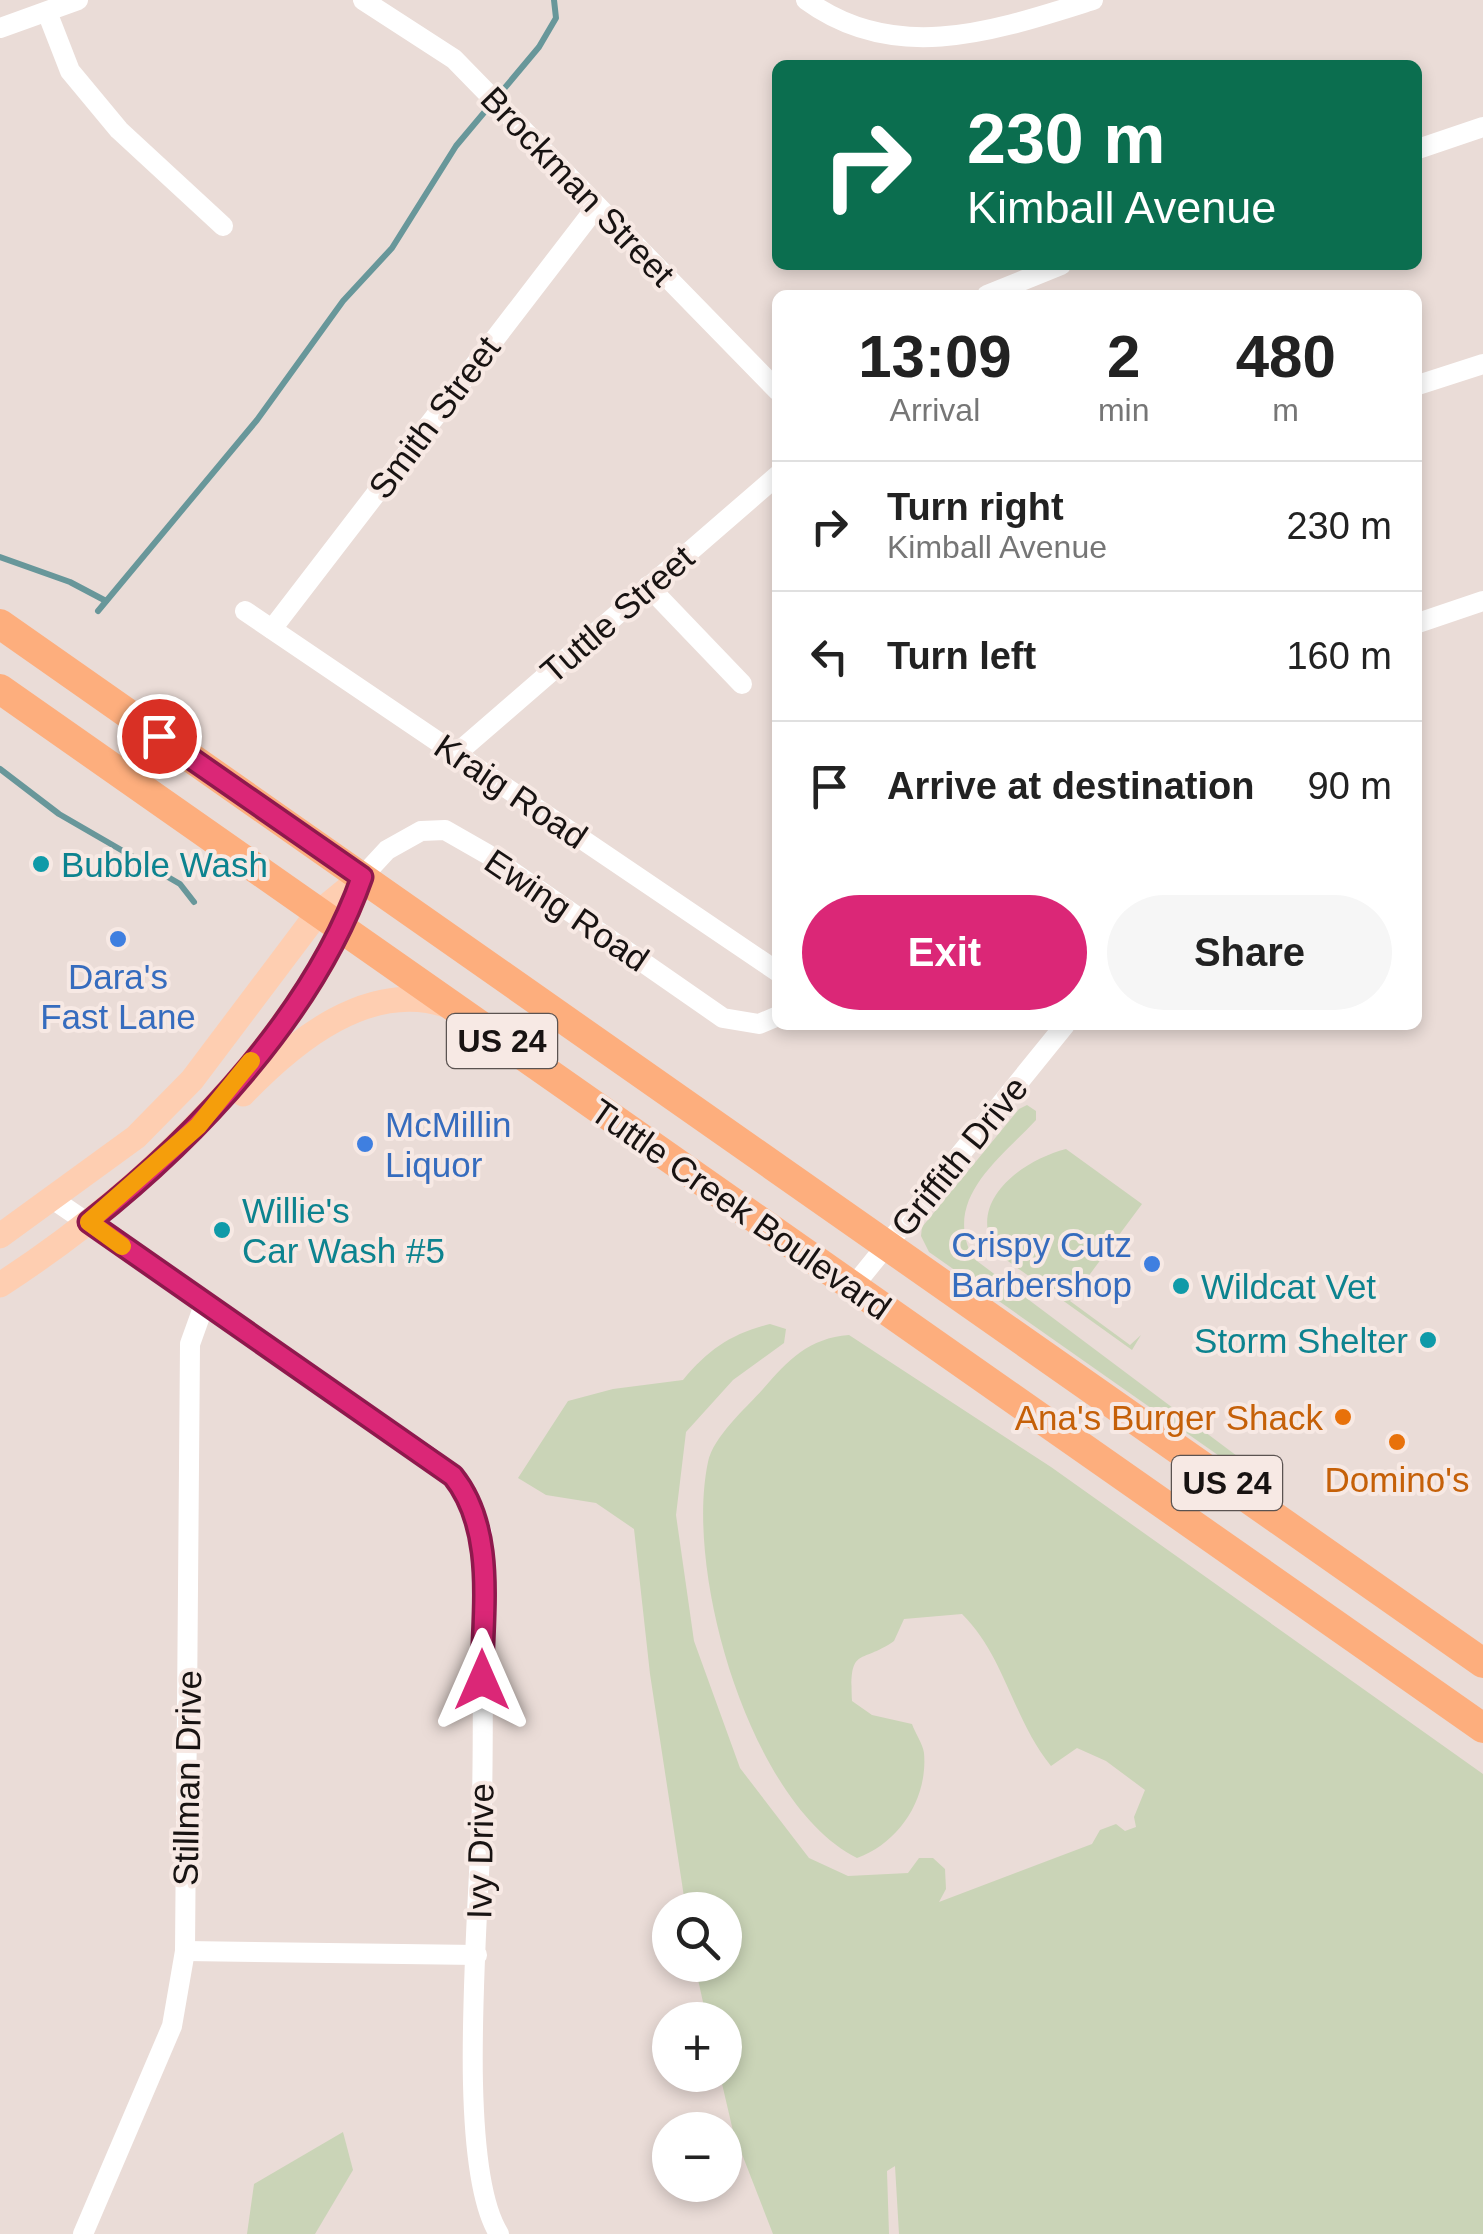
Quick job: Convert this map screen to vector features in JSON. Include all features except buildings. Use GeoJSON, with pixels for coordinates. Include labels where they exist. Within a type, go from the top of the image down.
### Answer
{"type":"FeatureCollection","features":[{"type":"Feature","properties":{"kind":"highway","name":"Tuttle Creek Boulevard"},"geometry":{"type":"LineString","coordinates":[[0,624],[1483,1662]]}},
{"type":"Feature","properties":{"kind":"highway","name":"Tuttle Creek Boulevard"},"geometry":{"type":"LineString","coordinates":[[0,689],[1483,1728]]}},
{"type":"Feature","properties":{"kind":"main road"},"geometry":{"type":"LineString","coordinates":[[0,1236],[136,1137],[192,1080],[317,914],[362,877]]}},
{"type":"Feature","properties":{"kind":"main road"},"geometry":{"type":"LineString","coordinates":[[198,1126],[288,1012],[343,931],[362,877]]}},
{"type":"Feature","properties":{"kind":"main road"},"geometry":{"type":"LineString","coordinates":[[0,1285],[89,1222],[198,1126],[234,1103],[296,1044],[360,1009],[392,998],[429,1000],[452,1007]]}},
{"type":"Feature","properties":{"kind":"street"},"geometry":{"type":"LineString","coordinates":[[0,28],[78,0]]}},
{"type":"Feature","properties":{"kind":"street","name":"Brockman Street"},"geometry":{"type":"LineString","coordinates":[[363,0],[454,59],[772,385]]}},
{"type":"Feature","properties":{"kind":"street"},"geometry":{"type":"LineString","coordinates":[[806,0],[826,14],[858,27],[893,37],[933,40],[998,29],[1093,0]]}},
{"type":"Feature","properties":{"kind":"street"},"geometry":{"type":"LineString","coordinates":[[47,12],[70,71],[107,116],[223,226]]}},
{"type":"Feature","properties":{"kind":"street"},"geometry":{"type":"LineString","coordinates":[[1422,147],[1483,127]]}},
{"type":"Feature","properties":{"kind":"street","name":"Smith Street"},"geometry":{"type":"LineString","coordinates":[[272,629],[597,206]]}},
{"type":"Feature","properties":{"kind":"street"},"geometry":{"type":"LineString","coordinates":[[1003,290],[1049,270]]}},
{"type":"Feature","properties":{"kind":"street"},"geometry":{"type":"LineString","coordinates":[[1422,384],[1483,364]]}},
{"type":"Feature","properties":{"kind":"street","name":"Tuttle Street"},"geometry":{"type":"LineString","coordinates":[[456,754],[772,480]]}},
{"type":"Feature","properties":{"kind":"street"},"geometry":{"type":"LineString","coordinates":[[648,586],[742,684]]}},
{"type":"Feature","properties":{"kind":"street"},"geometry":{"type":"LineString","coordinates":[[1422,622],[1483,601]]}},
{"type":"Feature","properties":{"kind":"street","name":"Kraig Road"},"geometry":{"type":"LineString","coordinates":[[245,611],[772,968]]}},
{"type":"Feature","properties":{"kind":"street","name":"Ewing Road"},"geometry":{"type":"LineString","coordinates":[[362,877],[386,850],[421,831],[444,830],[487,854],[723,1018],[759,1024],[772,1019]]}},
{"type":"Feature","properties":{"kind":"street","name":"Griffith Drive"},"geometry":{"type":"LineString","coordinates":[[852,1288],[1062,1030]]}},
{"type":"Feature","properties":{"kind":"street","name":"Ivy Drive"},"geometry":{"type":"LineString","coordinates":[[54,1200],[432,1458],[453,1476],[473,1506],[482,1533],[474,2152],[491,2221],[499,2234]]}},
{"type":"Feature","properties":{"kind":"street","name":"Stillman Drive"},"geometry":{"type":"LineString","coordinates":[[83,2234],[172,2026],[186,1952],[190,1344],[204,1305]]}},
{"type":"Feature","properties":{"kind":"street"},"geometry":{"type":"LineString","coordinates":[[186,1952],[477,1955]]}},
{"type":"Feature","properties":{"kind":"green space"},"geometry":{"type":"Polygon","coordinates":[[[1027,1105],[1036,1111],[1036,1120],[992,1166],[970,1199],[965,1237],[973,1258],[1257,1471],[1257,1478],[1252,1479],[929,1252],[921,1236],[922,1227],[1019,1109],[1027,1105]]]}},
{"type":"Feature","properties":{"kind":"green space"},"geometry":{"type":"Polygon","coordinates":[[[1066,1149],[1142,1204],[1070,1301],[1130,1345],[1141,1335],[1132,1350],[998,1254],[989,1236],[987,1218],[1002,1187],[1031,1163],[1066,1149]]]}},
{"type":"Feature","properties":{"kind":"green space"},"geometry":{"type":"Polygon","coordinates":[[[770,1324],[786,1329],[784,1343],[733,1380],[686,1432],[676,1515],[694,1641],[740,1768],[809,1858],[848,1876],[908,1873],[919,1858],[933,1858],[945,1869],[946,1889],[939,1902],[1092,1844],[1100,1830],[1116,1824],[1125,1831],[1136,1827],[1134,1817],[1145,1790],[1106,1761],[1077,1748],[1051,1766],[1027,1728],[989,1650],[962,1614],[904,1619],[894,1641],[855,1664],[852,1701],[872,1715],[912,1724],[923,1750],[924,1770],[916,1802],[886,1842],[857,1858],[819,1830],[786,1790],[757,1739],[734,1682],[717,1623],[706,1564],[703,1509],[708,1462],[723,1433],[791,1360],[822,1341],[849,1335],[1051,1467],[1483,1774],[1483,2234],[899,2234],[895,2166],[887,2171],[889,2234],[773,2234],[742,2154],[742,2112],[729,2112],[724,2092],[742,2092],[742,2002],[703,2002],[699,1982],[742,1982],[742,1892],[683,1892],[650,1674],[634,1529],[596,1503],[546,1495],[518,1478],[568,1401],[613,1389],[683,1380],[722,1344],[770,1324]]]}},
{"type":"Feature","properties":{"kind":"green space"},"geometry":{"type":"Polygon","coordinates":[[[343,2132],[353,2170],[315,2234],[247,2234],[254,2184],[343,2132]]]}},
{"type":"Feature","properties":{"kind":"waterway"},"geometry":{"type":"LineString","coordinates":[[98,611],[257,420],[343,301],[392,248],[456,146],[539,47],[556,18],[554,0]]}},
{"type":"Feature","properties":{"kind":"waterway"},"geometry":{"type":"LineString","coordinates":[[0,557],[70,582],[106,601]]}},
{"type":"Feature","properties":{"kind":"waterway"},"geometry":{"type":"LineString","coordinates":[[0,769],[59,814],[180,884],[194,902]]}},
{"type":"Feature","properties":{"kind":"slow traffic"},"geometry":{"type":"LineString","coordinates":[[122,1246],[89,1222],[198,1126],[251,1061]]}},
{"type":"Feature","properties":{"kind":"place","name":"Bubble Wash"},"geometry":{"type":"Point","coordinates":[41,864]}},
{"type":"Feature","properties":{"kind":"place","name":"Dara's Fast Lane"},"geometry":{"type":"Point","coordinates":[118,939]}},
{"type":"Feature","properties":{"kind":"place","name":"McMillin Liquor"},"geometry":{"type":"Point","coordinates":[365,1144]}},
{"type":"Feature","properties":{"kind":"place","name":"Willie's Car Wash #5"},"geometry":{"type":"Point","coordinates":[222,1230]}},
{"type":"Feature","properties":{"kind":"place","name":"Crispy Cutz Barbershop"},"geometry":{"type":"Point","coordinates":[1152,1264]}},
{"type":"Feature","properties":{"kind":"place","name":"Wildcat Vet"},"geometry":{"type":"Point","coordinates":[1181,1286]}},
{"type":"Feature","properties":{"kind":"place","name":"Storm Shelter"},"geometry":{"type":"Point","coordinates":[1428,1340]}},
{"type":"Feature","properties":{"kind":"place","name":"Ana's Burger Shack"},"geometry":{"type":"Point","coordinates":[1343,1417]}},
{"type":"Feature","properties":{"kind":"place","name":"Domino's"},"geometry":{"type":"Point","coordinates":[1397,1442]}},
{"type":"Feature","properties":{"kind":"route"},"geometry":{"type":"LineString","coordinates":[[159,736],[362,877],[343,931],[239,1077],[198,1126],[89,1222],[453,1476],[473,1506],[482,1533],[482,1680]]}}]}
